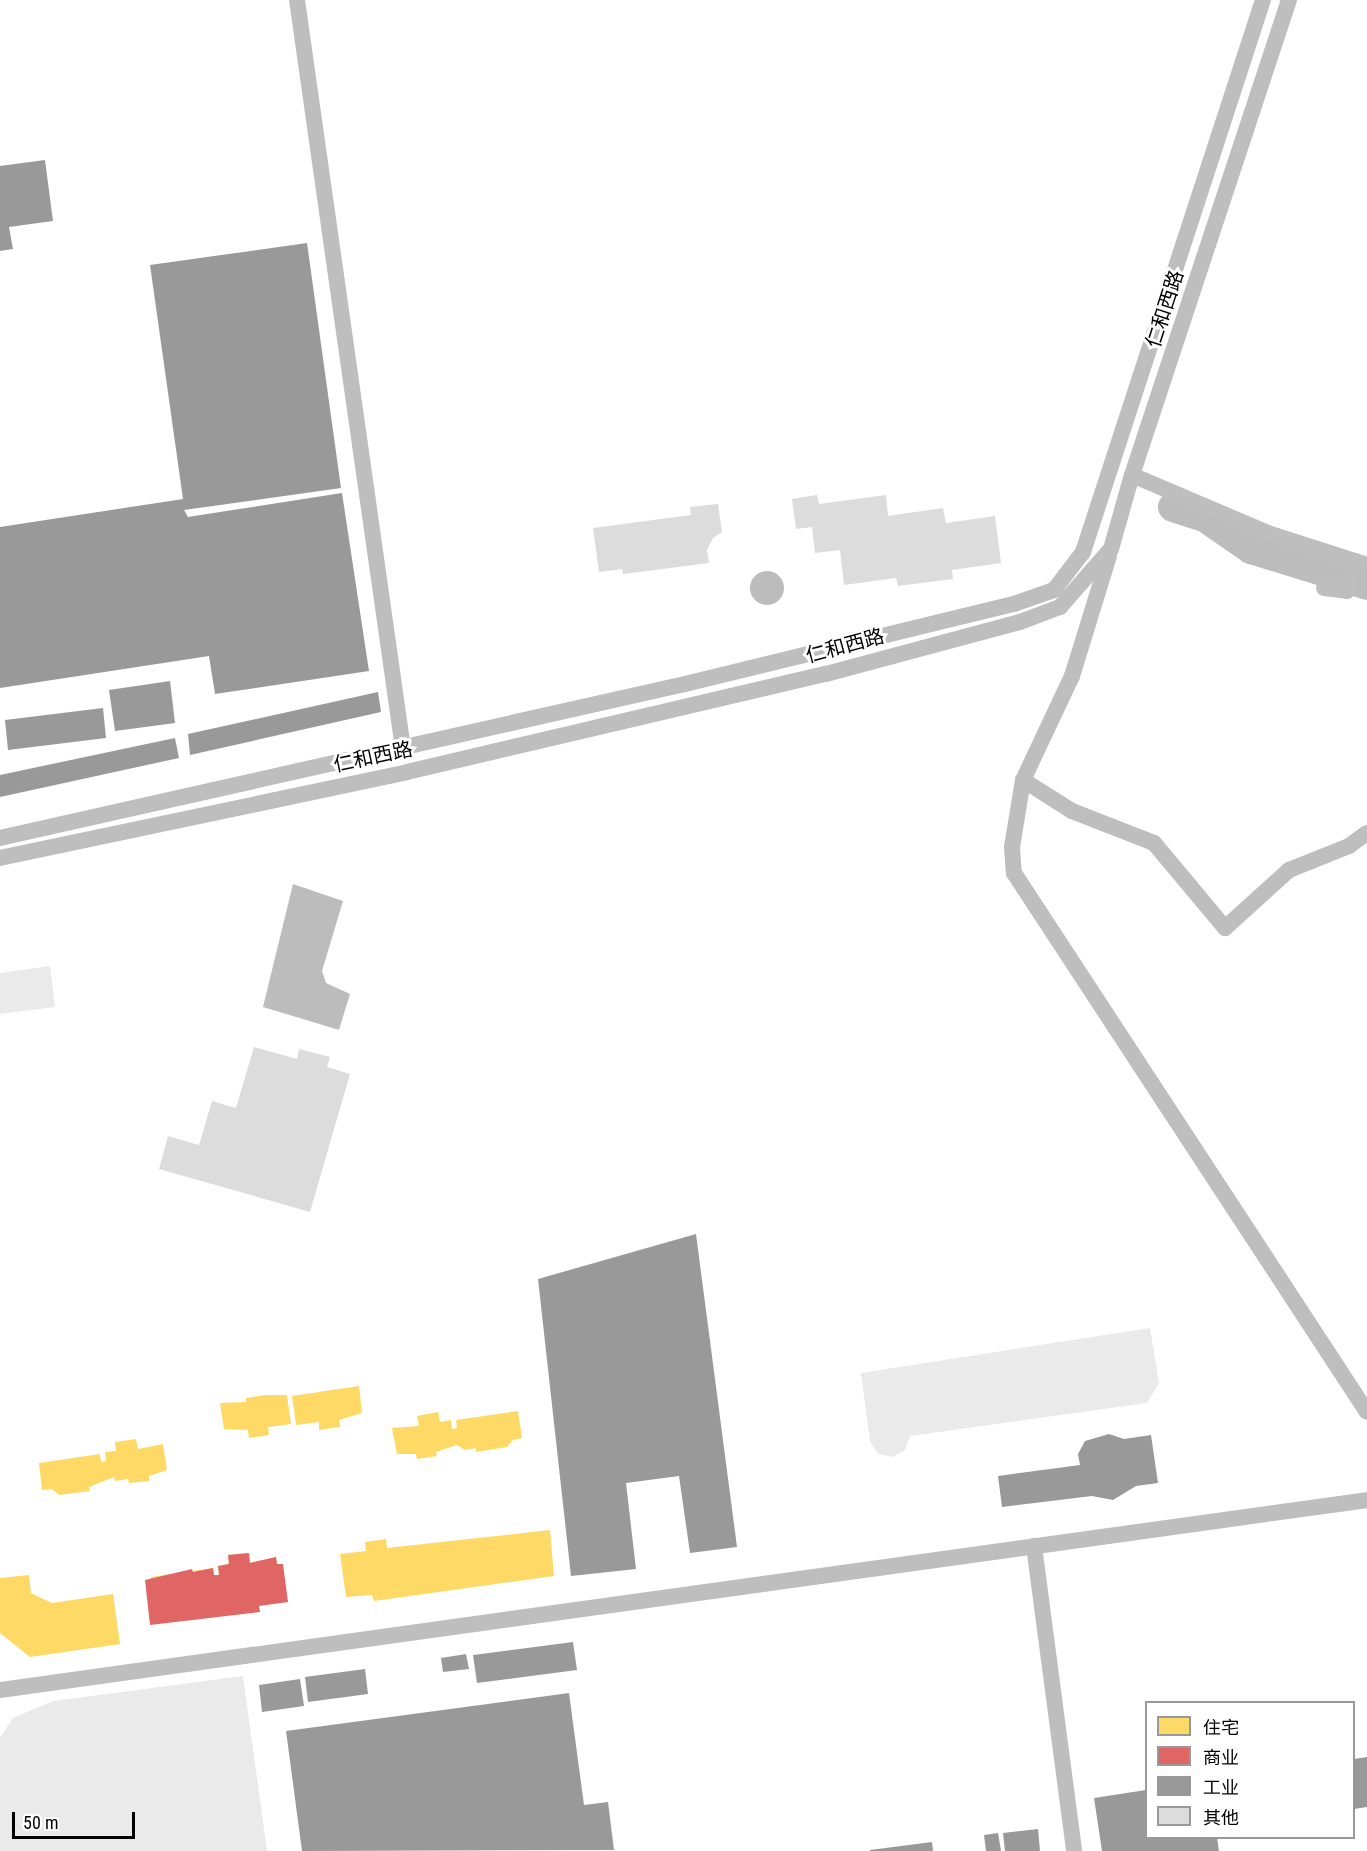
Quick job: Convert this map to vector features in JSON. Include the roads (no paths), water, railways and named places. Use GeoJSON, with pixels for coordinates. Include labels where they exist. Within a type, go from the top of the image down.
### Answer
{"type":"FeatureCollection","features":[{"type":"Feature","properties":{"kind":"street"},"geometry":{"type":"LineString","coordinates":[[297,0],[326,222],[403,749]]}},
{"type":"Feature","properties":{"kind":"street","name":"仁和西路"},"geometry":{"type":"LineString","coordinates":[[0,838],[403,749],[1014,604],[1054,590],[1083,552],[1263,0]]}},
{"type":"Feature","properties":{"kind":"street","name":"仁和西路"},"geometry":{"type":"LineString","coordinates":[[0,858],[406,772],[826,674],[1020,622],[1060,607],[1111,549],[1132,475],[1289,0]]}},
{"type":"Feature","properties":{"kind":"street"},"geometry":{"type":"LineString","coordinates":[[1132,475],[1268,533],[1359,564],[1347,591],[1324,588]]}},
{"type":"Feature","properties":{"kind":"street"},"geometry":{"type":"LineString","coordinates":[[1111,549],[1072,676],[1023,780],[1012,847],[1014,873],[1367,1412]]}},
{"type":"Feature","properties":{"kind":"street"},"geometry":{"type":"LineString","coordinates":[[818,651],[826,674]]}},
{"type":"Feature","properties":{"kind":"street"},"geometry":{"type":"LineString","coordinates":[[1023,780],[1072,811],[1155,843],[1225,928],[1289,870],[1349,846],[1367,833]]}},
{"type":"Feature","properties":{"kind":"street"},"geometry":{"type":"LineString","coordinates":[[0,1690],[1367,1500]]}},
{"type":"Feature","properties":{"kind":"street"},"geometry":{"type":"LineString","coordinates":[[1034,1546],[1074,1851]]}},
{"type":"Feature","properties":{"kind":"waterway"},"geometry":{"type":"LineString","coordinates":[[1173,507],[1206,518],[1251,549],[1367,585]]}}]}
